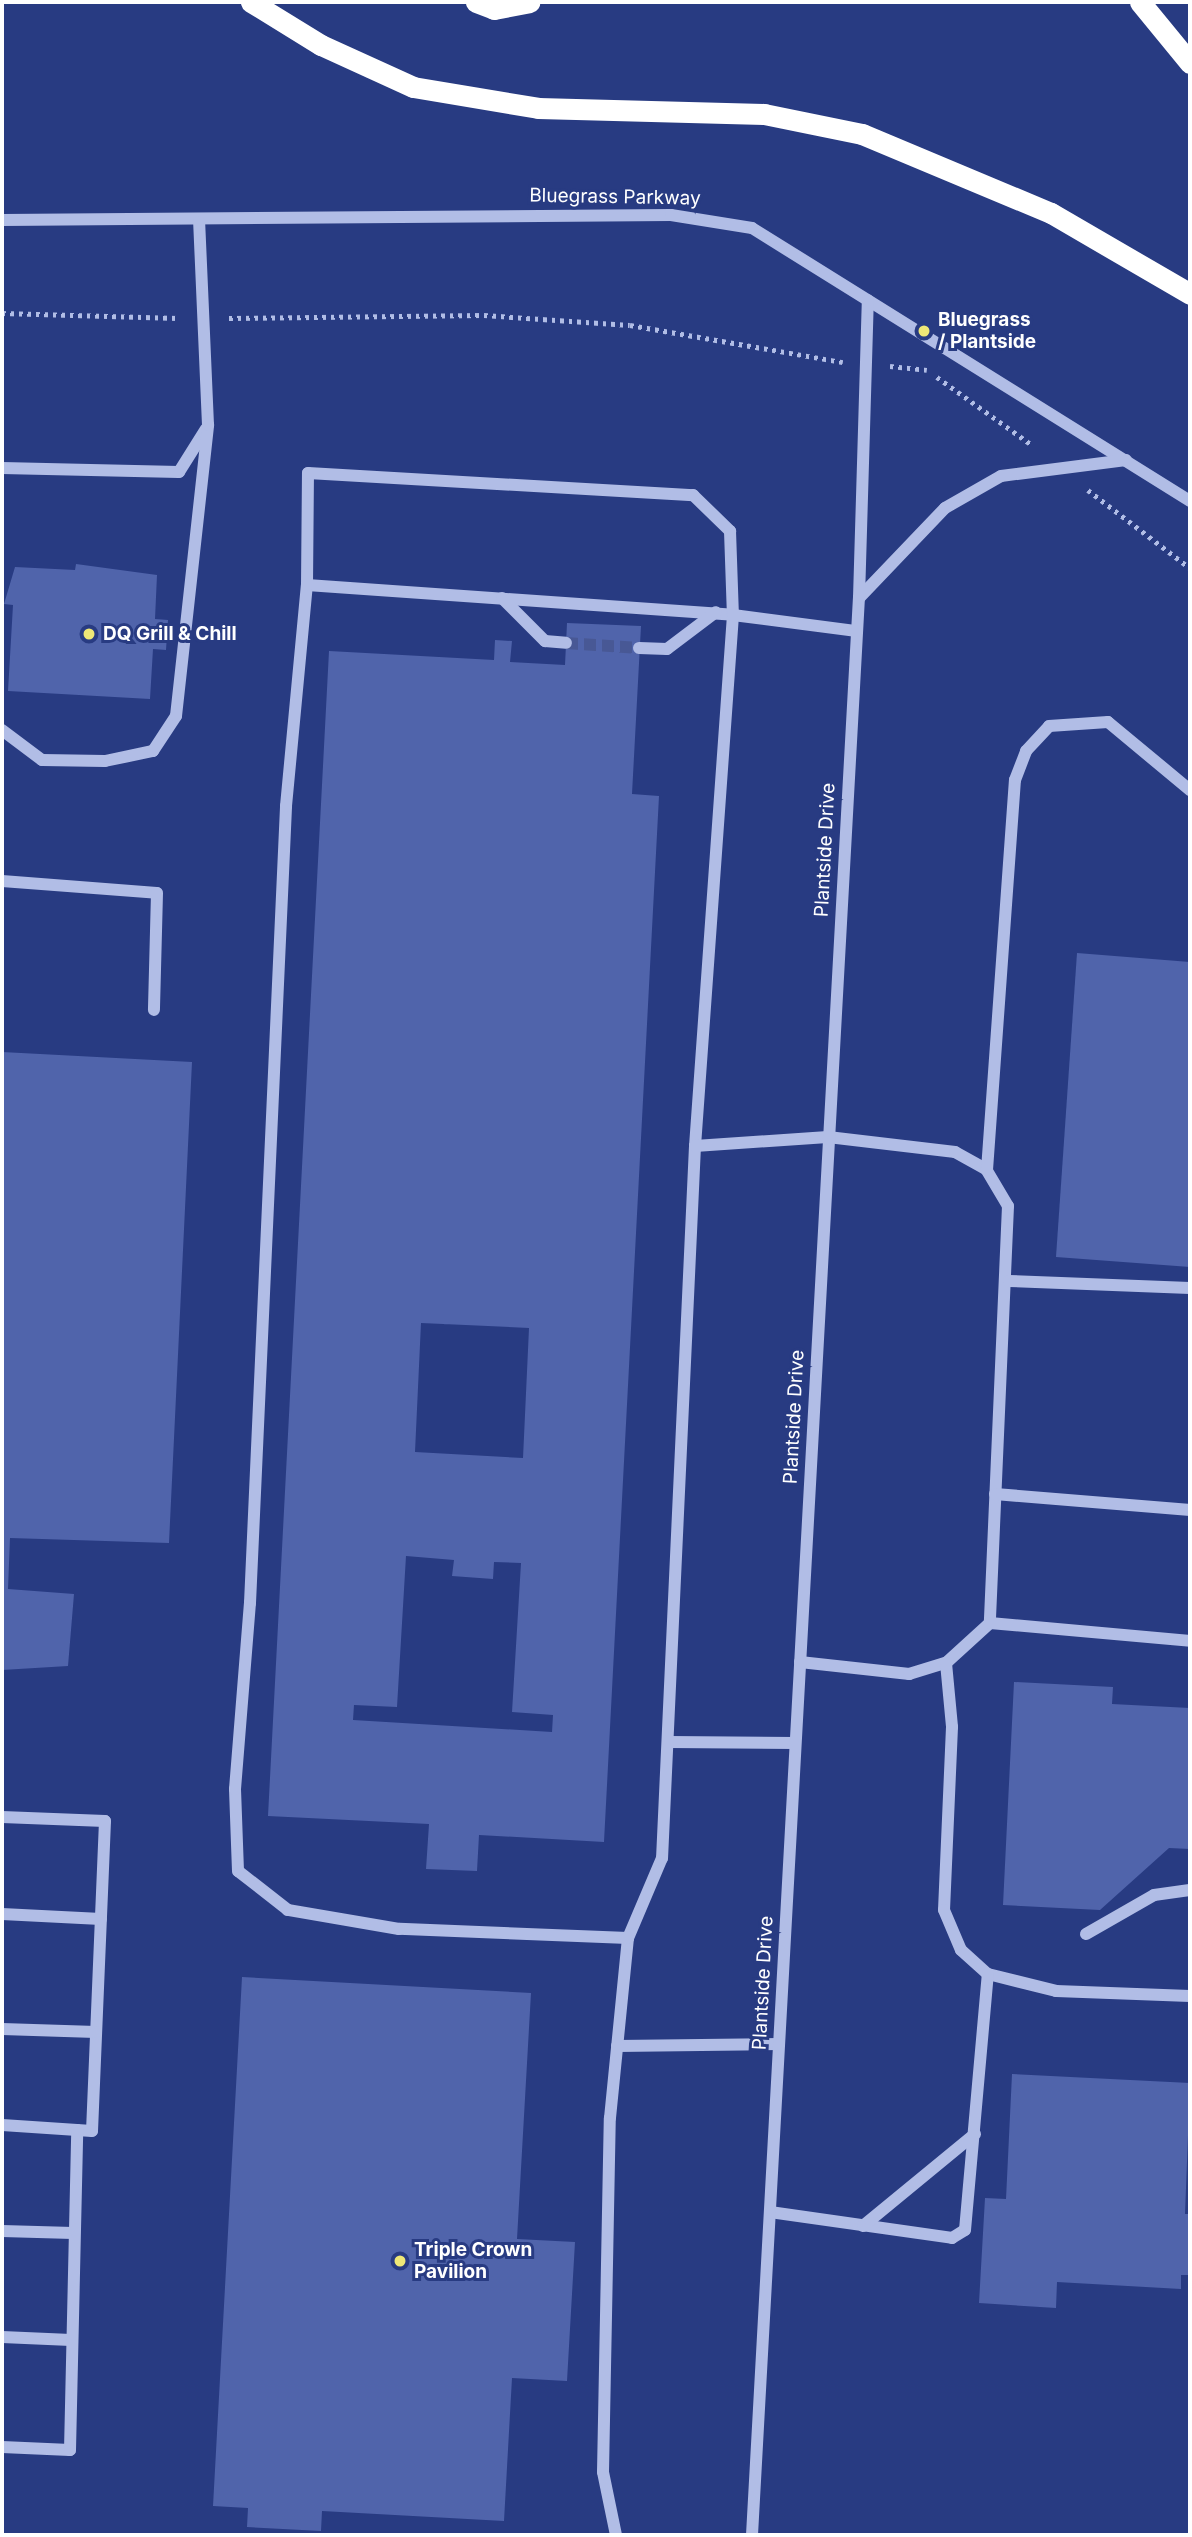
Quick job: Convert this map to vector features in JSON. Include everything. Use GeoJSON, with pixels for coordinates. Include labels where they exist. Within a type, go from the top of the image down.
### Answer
{"type":"FeatureCollection","features":[{"type":"Feature","properties":{"kind":"highway"},"geometry":{"type":"LineString","coordinates":[[251,2],[321,45],[413,87],[538,108],[764,114],[862,134],[1051,213],[1190,293]]}},
{"type":"Feature","properties":{"kind":"highway"},"geometry":{"type":"LineString","coordinates":[[476,2],[494,9],[528,2]]}},
{"type":"Feature","properties":{"kind":"highway"},"geometry":{"type":"LineString","coordinates":[[1140,2],[1190,63]]}},
{"type":"Feature","properties":{"kind":"street","name":"Bluegrass Parkway"},"geometry":{"type":"LineString","coordinates":[[2,220],[199,222],[707,217],[773,238],[1190,501]]}},
{"type":"Feature","properties":{"kind":"street"},"geometry":{"type":"LineString","coordinates":[[2,730],[42,760],[105,761],[153,751],[176,716],[208,425],[199,222]]}},
{"type":"Feature","properties":{"kind":"street","name":"Plantside Drive"},"geometry":{"type":"LineString","coordinates":[[752,2535],[859,598],[869,300]]}},
{"type":"Feature","properties":{"kind":"street"},"geometry":{"type":"LineString","coordinates":[[2,467],[179,472],[208,425]]}},
{"type":"Feature","properties":{"kind":"street"},"geometry":{"type":"LineString","coordinates":[[859,598],[945,508],[1001,476],[1126,460]]}},
{"type":"Feature","properties":{"kind":"street"},"geometry":{"type":"LineString","coordinates":[[616,2535],[603,2472],[617,2046],[628,1938],[662,1858],[695,1146],[733,615],[730,531],[693,495],[308,472],[307,584],[286,806],[250,1603],[235,1789],[238,1871],[288,1910],[362,1923],[628,1938]]}},
{"type":"Feature","properties":{"kind":"street"},"geometry":{"type":"LineString","coordinates":[[307,584],[716,612],[857,631]]}},
{"type":"Feature","properties":{"kind":"street"},"geometry":{"type":"LineString","coordinates":[[502,598],[545,641],[566,643]]}},
{"type":"Feature","properties":{"kind":"street"},"geometry":{"type":"LineString","coordinates":[[639,648],[667,649],[716,612]]}},
{"type":"Feature","properties":{"kind":"street"},"geometry":{"type":"LineString","coordinates":[[987,1170],[1015,780],[1026,751],[1049,726],[1108,722],[1190,790]]}},
{"type":"Feature","properties":{"kind":"street"},"geometry":{"type":"LineString","coordinates":[[2,881],[157,893],[154,1010]]}},
{"type":"Feature","properties":{"kind":"street"},"geometry":{"type":"LineString","coordinates":[[695,1146],[828,1136],[955,1152],[987,1170],[1008,1206],[1009,1281],[995,1494],[990,1623],[946,1663],[909,1674],[800,1662]]}},
{"type":"Feature","properties":{"kind":"street"},"geometry":{"type":"LineString","coordinates":[[1009,1281],[1190,1288]]}},
{"type":"Feature","properties":{"kind":"street"},"geometry":{"type":"LineString","coordinates":[[995,1494],[1190,1510]]}},
{"type":"Feature","properties":{"kind":"street"},"geometry":{"type":"LineString","coordinates":[[990,1623],[1190,1641]]}},
{"type":"Feature","properties":{"kind":"street"},"geometry":{"type":"LineString","coordinates":[[946,1663],[952,1727],[944,1910],[961,1950],[988,1974],[1056,1991],[1190,1996]]}},
{"type":"Feature","properties":{"kind":"street"},"geometry":{"type":"LineString","coordinates":[[669,1742],[795,1743]]}},
{"type":"Feature","properties":{"kind":"street"},"geometry":{"type":"LineString","coordinates":[[2,1817],[105,1821],[92,2131],[2,2125]]}},
{"type":"Feature","properties":{"kind":"street"},"geometry":{"type":"LineString","coordinates":[[1086,1934],[1154,1895],[1190,1890]]}},
{"type":"Feature","properties":{"kind":"street"},"geometry":{"type":"LineString","coordinates":[[2,1914],[101,1919]]}},
{"type":"Feature","properties":{"kind":"street"},"geometry":{"type":"LineString","coordinates":[[770,2213],[952,2238],[965,2230],[988,1974]]}},
{"type":"Feature","properties":{"kind":"street"},"geometry":{"type":"LineString","coordinates":[[2,2029],[96,2032]]}},
{"type":"Feature","properties":{"kind":"street"},"geometry":{"type":"LineString","coordinates":[[617,2046],[779,2044]]}},
{"type":"Feature","properties":{"kind":"street"},"geometry":{"type":"LineString","coordinates":[[2,2446],[70,2450],[73,2233],[78,2130]]}},
{"type":"Feature","properties":{"kind":"street"},"geometry":{"type":"LineString","coordinates":[[863,2226],[975,2134]]}},
{"type":"Feature","properties":{"kind":"street"},"geometry":{"type":"LineString","coordinates":[[2,2231],[73,2233]]}},
{"type":"Feature","properties":{"kind":"street"},"geometry":{"type":"LineString","coordinates":[[2,2337],[71,2340]]}},
{"type":"Feature","properties":{"kind":"path"},"geometry":{"type":"LineString","coordinates":[[2,313],[185,318]]}},
{"type":"Feature","properties":{"kind":"path"},"geometry":{"type":"LineString","coordinates":[[225,318],[484,315],[630,325],[806,359]]}},
{"type":"Feature","properties":{"kind":"path"},"geometry":{"type":"LineString","coordinates":[[927,370],[1037,449]]}},
{"type":"Feature","properties":{"kind":"path"},"geometry":{"type":"LineString","coordinates":[[1079,483],[1190,568]]}},
{"type":"Feature","properties":{"kind":"building","name":"DQ Grill & Chill"},"geometry":{"type":"Polygon","coordinates":[[[76,564],[157,575],[155,619],[168,620],[166,650],[153,649],[150,699],[8,691],[13,605],[4,604],[15,567],[75,570],[76,564]]]}},
{"type":"Feature","properties":{"kind":"building"},"geometry":{"type":"Polygon","coordinates":[[[567,623],[641,626],[632,794],[659,796],[604,1842],[479,1835],[477,1871],[426,1869],[429,1824],[268,1816],[329,651],[494,660],[495,640],[512,641],[510,662],[565,665],[567,623]],[[421,1323],[415,1452],[523,1458],[529,1328],[421,1323]],[[406,1556],[397,1707],[354,1705],[353,1720],[552,1732],[553,1715],[512,1712],[521,1563],[494,1562],[493,1579],[452,1576],[454,1560],[406,1556]]]}},
{"type":"Feature","properties":{"kind":"building"},"geometry":{"type":"Polygon","coordinates":[[[1077,953],[1190,962],[1190,1267],[1056,1257],[1077,953]]]}},
{"type":"Feature","properties":{"kind":"building"},"geometry":{"type":"Polygon","coordinates":[[[2,1052],[192,1062],[169,1543],[10,1538],[8,1589],[74,1594],[68,1666],[2,1670],[2,1052]]]}},
{"type":"Feature","properties":{"kind":"building"},"geometry":{"type":"Polygon","coordinates":[[[1014,1682],[1113,1687],[1112,1704],[1190,1708],[1190,1849],[1169,1848],[1100,1910],[1003,1905],[1014,1682]]]}},
{"type":"Feature","properties":{"kind":"building","name":"Triple Crown Pavilion"},"geometry":{"type":"Polygon","coordinates":[[[242,1977],[531,1993],[517,2239],[575,2242],[567,2381],[512,2378],[504,2521],[322,2511],[321,2531],[247,2527],[248,2508],[213,2506],[242,1977]]]}},
{"type":"Feature","properties":{"kind":"building"},"geometry":{"type":"Polygon","coordinates":[[[1012,2074],[1190,2083],[1185,2214],[1190,2214],[1190,2275],[1181,2275],[1181,2289],[1057,2282],[1056,2308],[979,2303],[985,2198],[1006,2199],[1012,2074]]]}},
{"type":"Feature","properties":{"kind":"tunnel"},"geometry":{"type":"LineString","coordinates":[[566,643],[639,648]]}},
{"type":"Feature","properties":{"kind":"place","name":"Bluegrass / Plantside"},"geometry":{"type":"Point","coordinates":[924,331]}},
{"type":"Feature","properties":{"kind":"place","name":"DQ Grill & Chill"},"geometry":{"type":"Point","coordinates":[89,634]}},
{"type":"Feature","properties":{"kind":"place","name":"Triple Crown Pavilion"},"geometry":{"type":"Point","coordinates":[400,2261]}}]}
